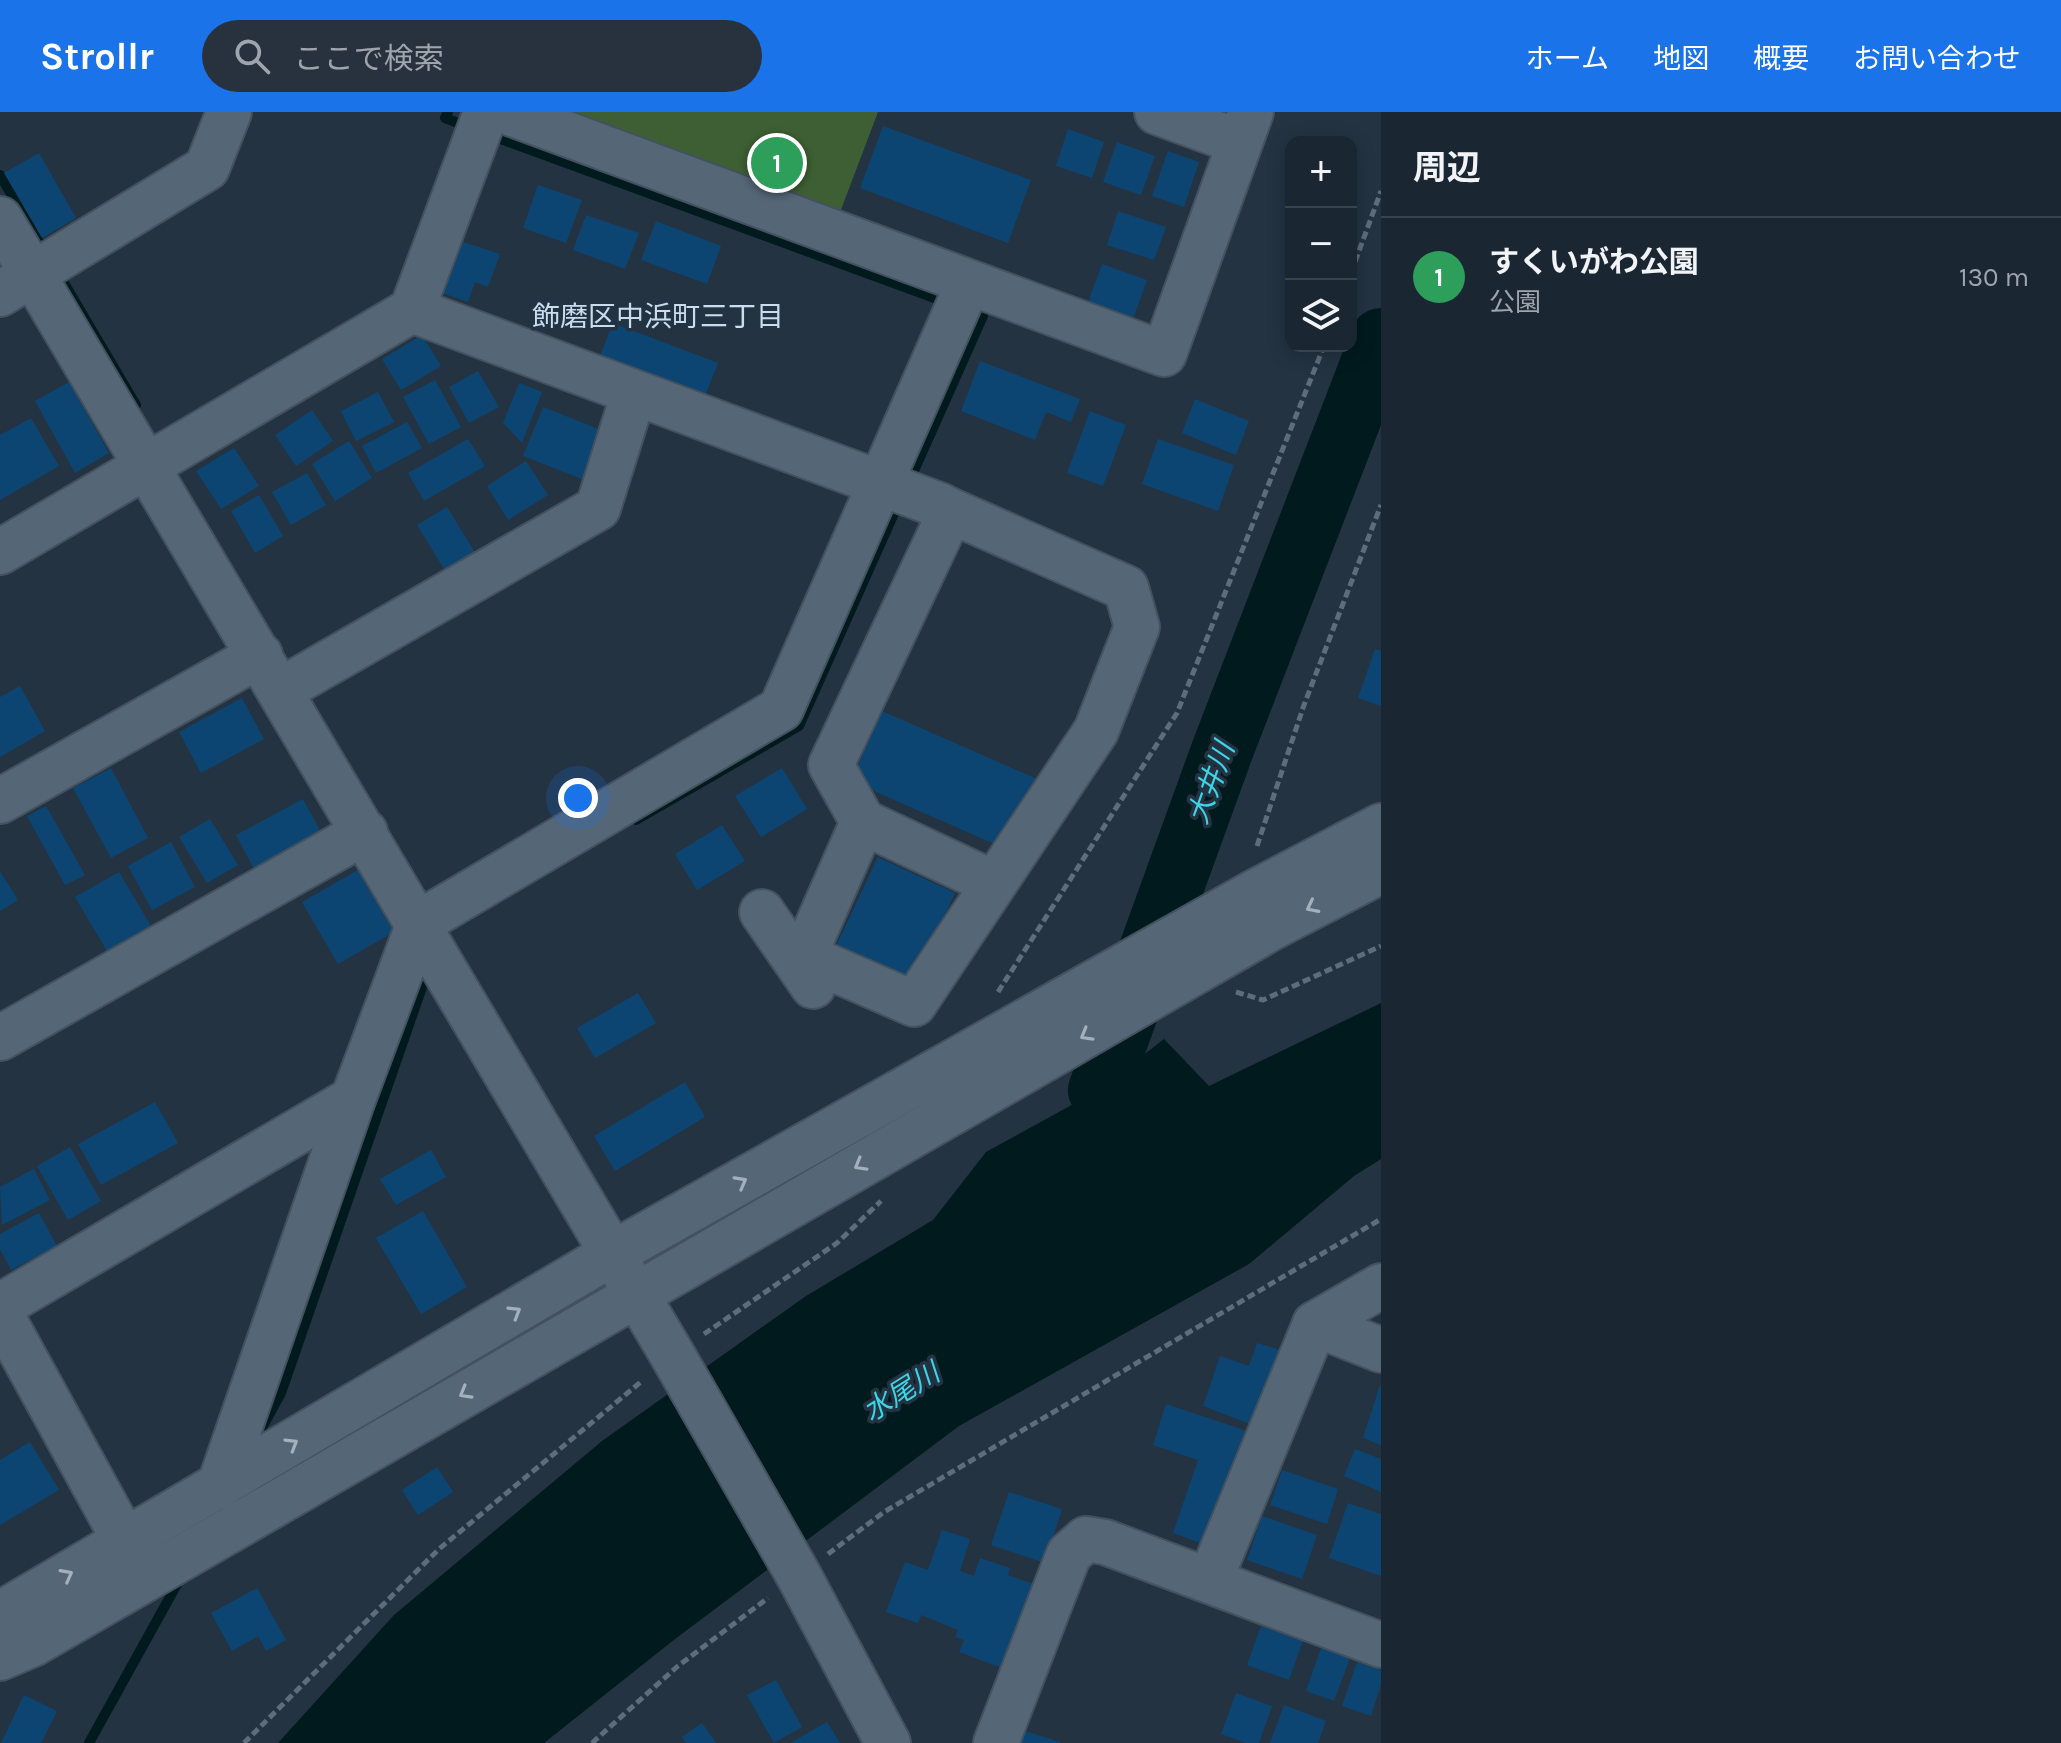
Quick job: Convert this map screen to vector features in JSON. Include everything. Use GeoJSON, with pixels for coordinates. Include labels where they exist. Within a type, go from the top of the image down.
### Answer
{"type":"FeatureCollection","features":[{"type":"Feature","properties":{"kind":"street"},"geometry":{"type":"LineString","coordinates":[[17,285],[207,168],[229,112]]}},
{"type":"Feature","properties":{"kind":"street"},"geometry":{"type":"LineString","coordinates":[[0,552],[412,310],[486,112]]}},
{"type":"Feature","properties":{"kind":"street"},"geometry":{"type":"LineString","coordinates":[[507,112],[1164,354],[1245,127],[1157,112]]}},
{"type":"Feature","properties":{"kind":"street"},"geometry":{"type":"LineString","coordinates":[[0,219],[17,285],[148,466],[673,1356],[799,1576],[888,1743]]}},
{"type":"Feature","properties":{"kind":"street"},"geometry":{"type":"LineString","coordinates":[[219,1487],[353,1099],[419,923],[781,709],[968,284]]}},
{"type":"Feature","properties":{"kind":"street"},"geometry":{"type":"LineString","coordinates":[[412,310],[945,508],[1126,588],[1137,627],[1096,731],[914,1004],[805,969],[762,912]]}},
{"type":"Feature","properties":{"kind":"street"},"geometry":{"type":"LineString","coordinates":[[0,801],[270,672],[598,508],[634,393]]}},
{"type":"Feature","properties":{"kind":"street"},"geometry":{"type":"LineString","coordinates":[[945,508],[831,765],[863,822],[993,883]]}},
{"type":"Feature","properties":{"kind":"street"},"geometry":{"type":"LineString","coordinates":[[805,969],[863,822]]}},
{"type":"Feature","properties":{"kind":"street"},"geometry":{"type":"LineString","coordinates":[[0,1614],[126,1543],[612,1254],[1257,891],[1381,826]]}},
{"type":"Feature","properties":{"kind":"street"},"geometry":{"type":"LineString","coordinates":[[0,1038],[365,832]]}},
{"type":"Feature","properties":{"kind":"street"},"geometry":{"type":"LineString","coordinates":[[0,1658],[33,1644],[1271,928],[1381,871]]}},
{"type":"Feature","properties":{"kind":"street"},"geometry":{"type":"LineString","coordinates":[[0,1306],[353,1099]]}},
{"type":"Feature","properties":{"kind":"street"},"geometry":{"type":"LineString","coordinates":[[1210,1580],[1315,1324],[1381,1286]]}},
{"type":"Feature","properties":{"kind":"street"},"geometry":{"type":"LineString","coordinates":[[0,1313],[126,1543]]}},
{"type":"Feature","properties":{"kind":"street"},"geometry":{"type":"LineString","coordinates":[[1315,1324],[1381,1350]]}},
{"type":"Feature","properties":{"kind":"street"},"geometry":{"type":"LineString","coordinates":[[996,1743],[1069,1554],[1086,1539],[1105,1542],[1381,1645]]}},
{"type":"Feature","properties":{"kind":"path"},"geometry":{"type":"LineString","coordinates":[[1357,257],[1381,191]]}},
{"type":"Feature","properties":{"kind":"path"},"geometry":{"type":"LineString","coordinates":[[996,995],[1177,713],[1322,352]]}},
{"type":"Feature","properties":{"kind":"path"},"geometry":{"type":"LineString","coordinates":[[1257,891],[1256,851],[1304,705],[1381,505]]}},
{"type":"Feature","properties":{"kind":"path"},"geometry":{"type":"LineString","coordinates":[[1223,989],[1263,1000],[1381,946]]}},
{"type":"Feature","properties":{"kind":"path"},"geometry":{"type":"LineString","coordinates":[[244,1743],[439,1549],[673,1356],[837,1243],[891,1192]]}},
{"type":"Feature","properties":{"kind":"path"},"geometry":{"type":"LineString","coordinates":[[592,1743],[678,1666],[884,1512],[1381,1219]]}},
{"type":"Feature","properties":{"kind":"green space"},"geometry":{"type":"Polygon","coordinates":[[[551,112],[878,112],[839,215],[551,112]]]}},
{"type":"Feature","properties":{"kind":"water","name":"水尾川"},"geometry":{"type":"Polygon","coordinates":[[[1381,1003],[1381,1159],[1354,1176],[1249,1264],[959,1426],[675,1639],[544,1743],[278,1743],[394,1615],[602,1441],[806,1296],[933,1220],[986,1152],[1099,1090],[1164,1039],[1209,1086],[1381,1003]]]}},
{"type":"Feature","properties":{"kind":"building"},"geometry":{"type":"Polygon","coordinates":[[[883,126],[1031,180],[1008,243],[860,188],[883,126]]]}},
{"type":"Feature","properties":{"kind":"building"},"geometry":{"type":"Polygon","coordinates":[[[1068,129],[1104,142],[1092,178],[1056,166],[1068,129]]]}},
{"type":"Feature","properties":{"kind":"building"},"geometry":{"type":"Polygon","coordinates":[[[1117,142],[1155,156],[1141,195],[1103,182],[1117,142]]]}},
{"type":"Feature","properties":{"kind":"building"},"geometry":{"type":"Polygon","coordinates":[[[1168,151],[1199,162],[1184,207],[1152,196],[1168,151]]]}},
{"type":"Feature","properties":{"kind":"building"},"geometry":{"type":"Polygon","coordinates":[[[39,153],[76,218],[42,238],[4,173],[39,153]]]}},
{"type":"Feature","properties":{"kind":"building"},"geometry":{"type":"Polygon","coordinates":[[[538,185],[582,200],[566,243],[523,228],[538,185]]]}},
{"type":"Feature","properties":{"kind":"building"},"geometry":{"type":"Polygon","coordinates":[[[1118,211],[1166,227],[1154,260],[1107,245],[1118,211]]]}},
{"type":"Feature","properties":{"kind":"building"},"geometry":{"type":"Polygon","coordinates":[[[586,215],[639,233],[625,269],[573,250],[586,215]]]}},
{"type":"Feature","properties":{"kind":"building"},"geometry":{"type":"Polygon","coordinates":[[[656,221],[721,246],[707,284],[641,260],[656,221]]]}},
{"type":"Feature","properties":{"kind":"building"},"geometry":{"type":"Polygon","coordinates":[[[460,241],[500,254],[488,287],[475,282],[468,302],[442,293],[460,241]]]}},
{"type":"Feature","properties":{"kind":"building"},"geometry":{"type":"Polygon","coordinates":[[[1102,264],[1147,280],[1133,319],[1088,302],[1102,264]]]}},
{"type":"Feature","properties":{"kind":"building"},"geometry":{"type":"Polygon","coordinates":[[[613,323],[718,363],[703,401],[598,361],[613,323]]]}},
{"type":"Feature","properties":{"kind":"building"},"geometry":{"type":"Polygon","coordinates":[[[422,335],[441,366],[401,390],[382,359],[422,335]]]}},
{"type":"Feature","properties":{"kind":"building"},"geometry":{"type":"Polygon","coordinates":[[[980,361],[1080,399],[1071,422],[1046,412],[1035,440],[961,411],[980,361]]]}},
{"type":"Feature","properties":{"kind":"building"},"geometry":{"type":"Polygon","coordinates":[[[478,371],[499,407],[469,423],[449,387],[478,371]]]}},
{"type":"Feature","properties":{"kind":"building"},"geometry":{"type":"Polygon","coordinates":[[[435,380],[461,427],[429,444],[403,397],[435,380]]]}},
{"type":"Feature","properties":{"kind":"building"},"geometry":{"type":"Polygon","coordinates":[[[69,382],[109,453],[75,473],[35,401],[69,382]]]}},
{"type":"Feature","properties":{"kind":"building"},"geometry":{"type":"Polygon","coordinates":[[[519,383],[542,392],[522,443],[503,423],[519,383]]]}},
{"type":"Feature","properties":{"kind":"building"},"geometry":{"type":"Polygon","coordinates":[[[378,392],[394,422],[356,441],[341,411],[378,392]]]}},
{"type":"Feature","properties":{"kind":"building"},"geometry":{"type":"Polygon","coordinates":[[[1195,399],[1249,421],[1236,455],[1182,433],[1195,399]]]}},
{"type":"Feature","properties":{"kind":"building"},"geometry":{"type":"Polygon","coordinates":[[[543,407],[606,432],[587,481],[523,456],[543,407]]]}},
{"type":"Feature","properties":{"kind":"building"},"geometry":{"type":"Polygon","coordinates":[[[312,410],[333,441],[296,466],[275,435],[312,410]]]}},
{"type":"Feature","properties":{"kind":"building"},"geometry":{"type":"Polygon","coordinates":[[[1090,411],[1126,425],[1103,486],[1067,473],[1090,411]]]}},
{"type":"Feature","properties":{"kind":"building"},"geometry":{"type":"Polygon","coordinates":[[[31,418],[59,466],[0,500],[0,435],[31,418]]]}},
{"type":"Feature","properties":{"kind":"building"},"geometry":{"type":"Polygon","coordinates":[[[407,422],[422,448],[376,473],[362,446],[407,422]]]}},
{"type":"Feature","properties":{"kind":"building"},"geometry":{"type":"Polygon","coordinates":[[[468,439],[485,466],[424,501],[408,473],[468,439]]]}},
{"type":"Feature","properties":{"kind":"building"},"geometry":{"type":"Polygon","coordinates":[[[1158,439],[1234,465],[1218,511],[1142,484],[1158,439]]]}},
{"type":"Feature","properties":{"kind":"building"},"geometry":{"type":"Polygon","coordinates":[[[349,441],[372,478],[335,501],[312,464],[349,441]]]}},
{"type":"Feature","properties":{"kind":"building"},"geometry":{"type":"Polygon","coordinates":[[[234,448],[259,486],[221,509],[196,471],[234,448]]]}},
{"type":"Feature","properties":{"kind":"building"},"geometry":{"type":"Polygon","coordinates":[[[526,461],[548,495],[508,520],[487,486],[526,461]]]}},
{"type":"Feature","properties":{"kind":"building"},"geometry":{"type":"Polygon","coordinates":[[[307,473],[326,505],[291,525],[272,492],[307,473]]]}},
{"type":"Feature","properties":{"kind":"building"},"geometry":{"type":"Polygon","coordinates":[[[259,495],[283,536],[255,553],[231,511],[259,495]]]}},
{"type":"Feature","properties":{"kind":"building"},"geometry":{"type":"Polygon","coordinates":[[[447,507],[476,554],[446,572],[417,525],[447,507]]]}},
{"type":"Feature","properties":{"kind":"building"},"geometry":{"type":"Polygon","coordinates":[[[1375,649],[1381,651],[1381,706],[1358,698],[1375,649]]]}},
{"type":"Feature","properties":{"kind":"building"},"geometry":{"type":"Polygon","coordinates":[[[20,686],[45,731],[0,757],[0,697],[20,686]]]}},
{"type":"Feature","properties":{"kind":"building"},"geometry":{"type":"Polygon","coordinates":[[[242,698],[264,739],[201,773],[179,732],[242,698]]]}},
{"type":"Feature","properties":{"kind":"building"},"geometry":{"type":"Polygon","coordinates":[[[882,711],[1037,779],[1006,849],[851,781],[882,711]]]}},
{"type":"Feature","properties":{"kind":"building"},"geometry":{"type":"Polygon","coordinates":[[[111,768],[148,838],[111,858],[73,788],[111,768]]]}},
{"type":"Feature","properties":{"kind":"building"},"geometry":{"type":"Polygon","coordinates":[[[782,768],[807,809],[761,837],[735,796],[782,768]]]}},
{"type":"Feature","properties":{"kind":"building"},"geometry":{"type":"Polygon","coordinates":[[[303,799],[322,834],[255,871],[236,835],[303,799]]]}},
{"type":"Feature","properties":{"kind":"building"},"geometry":{"type":"Polygon","coordinates":[[[46,806],[85,875],[65,885],[27,816],[46,806]]]}},
{"type":"Feature","properties":{"kind":"building"},"geometry":{"type":"Polygon","coordinates":[[[210,819],[238,865],[207,883],[179,837],[210,819]]]}},
{"type":"Feature","properties":{"kind":"building"},"geometry":{"type":"Polygon","coordinates":[[[722,825],[745,861],[697,890],[675,854],[722,825]]]}},
{"type":"Feature","properties":{"kind":"building"},"geometry":{"type":"Polygon","coordinates":[[[171,842],[195,887],[152,910],[128,866],[171,842]]]}},
{"type":"Feature","properties":{"kind":"building"},"geometry":{"type":"Polygon","coordinates":[[[878,857],[955,893],[914,980],[837,944],[878,857]]]}},
{"type":"Feature","properties":{"kind":"building"},"geometry":{"type":"Polygon","coordinates":[[[358,870],[394,932],[338,964],[302,902],[358,870]]]}},
{"type":"Feature","properties":{"kind":"building"},"geometry":{"type":"Polygon","coordinates":[[[0,871],[18,900],[0,911],[0,871]]]}},
{"type":"Feature","properties":{"kind":"building"},"geometry":{"type":"Polygon","coordinates":[[[119,872],[154,931],[110,956],[75,897],[119,872]]]}},
{"type":"Feature","properties":{"kind":"building"},"geometry":{"type":"Polygon","coordinates":[[[638,993],[656,1023],[595,1058],[577,1028],[638,993]]]}},
{"type":"Feature","properties":{"kind":"building"},"geometry":{"type":"Polygon","coordinates":[[[685,1082],[705,1117],[615,1171],[594,1136],[685,1082]]]}},
{"type":"Feature","properties":{"kind":"building"},"geometry":{"type":"Polygon","coordinates":[[[155,1102],[178,1143],[101,1185],[78,1144],[155,1102]]]}},
{"type":"Feature","properties":{"kind":"building"},"geometry":{"type":"Polygon","coordinates":[[[70,1147],[101,1201],[68,1220],[37,1166],[70,1147]]]}},
{"type":"Feature","properties":{"kind":"building"},"geometry":{"type":"Polygon","coordinates":[[[431,1150],[446,1177],[396,1205],[380,1179],[431,1150]]]}},
{"type":"Feature","properties":{"kind":"building"},"geometry":{"type":"Polygon","coordinates":[[[34,1169],[50,1200],[2,1225],[0,1187],[34,1169]]]}},
{"type":"Feature","properties":{"kind":"building"},"geometry":{"type":"Polygon","coordinates":[[[423,1211],[467,1287],[421,1314],[376,1238],[423,1211]]]}},
{"type":"Feature","properties":{"kind":"building"},"geometry":{"type":"Polygon","coordinates":[[[39,1213],[57,1246],[11,1270],[0,1249],[0,1234],[39,1213]]]}},
{"type":"Feature","properties":{"kind":"building"},"geometry":{"type":"Polygon","coordinates":[[[1257,1343],[1283,1351],[1258,1427],[1203,1406],[1220,1356],[1249,1366],[1257,1343]]]}},
{"type":"Feature","properties":{"kind":"building"},"geometry":{"type":"Polygon","coordinates":[[[1381,1385],[1381,1445],[1363,1438],[1381,1385]]]}},
{"type":"Feature","properties":{"kind":"building"},"geometry":{"type":"Polygon","coordinates":[[[1166,1404],[1247,1431],[1206,1545],[1173,1533],[1198,1460],[1153,1445],[1166,1404]]]}},
{"type":"Feature","properties":{"kind":"building"},"geometry":{"type":"Polygon","coordinates":[[[30,1442],[59,1490],[0,1525],[0,1460],[30,1442]]]}},
{"type":"Feature","properties":{"kind":"building"},"geometry":{"type":"Polygon","coordinates":[[[1355,1449],[1381,1459],[1381,1492],[1344,1476],[1355,1449]]]}},
{"type":"Feature","properties":{"kind":"building"},"geometry":{"type":"Polygon","coordinates":[[[437,1467],[453,1492],[418,1515],[402,1490],[437,1467]]]}},
{"type":"Feature","properties":{"kind":"building"},"geometry":{"type":"Polygon","coordinates":[[[1282,1470],[1338,1489],[1327,1524],[1270,1505],[1282,1470]]]}},
{"type":"Feature","properties":{"kind":"building"},"geometry":{"type":"Polygon","coordinates":[[[1009,1492],[1062,1509],[1045,1563],[991,1545],[1009,1492]]]}},
{"type":"Feature","properties":{"kind":"building"},"geometry":{"type":"Polygon","coordinates":[[[1348,1503],[1381,1514],[1381,1576],[1329,1558],[1348,1503]]]}},
{"type":"Feature","properties":{"kind":"building"},"geometry":{"type":"Polygon","coordinates":[[[1262,1516],[1317,1535],[1302,1579],[1247,1560],[1262,1516]]]}},
{"type":"Feature","properties":{"kind":"building"},"geometry":{"type":"Polygon","coordinates":[[[942,1530],[970,1539],[960,1571],[974,1576],[980,1558],[1010,1568],[1008,1575],[1033,1584],[1002,1668],[959,1652],[964,1640],[955,1637],[958,1630],[921,1615],[918,1623],[886,1612],[905,1562],[928,1570],[942,1530]]]}},
{"type":"Feature","properties":{"kind":"building"},"geometry":{"type":"Polygon","coordinates":[[[257,1588],[286,1640],[266,1651],[258,1636],[232,1651],[211,1613],[257,1588]]]}},
{"type":"Feature","properties":{"kind":"building"},"geometry":{"type":"Polygon","coordinates":[[[1261,1626],[1303,1641],[1289,1680],[1247,1665],[1261,1626]]]}},
{"type":"Feature","properties":{"kind":"building"},"geometry":{"type":"Polygon","coordinates":[[[1321,1648],[1350,1658],[1334,1701],[1306,1691],[1321,1648]]]}},
{"type":"Feature","properties":{"kind":"building"},"geometry":{"type":"Polygon","coordinates":[[[1357,1662],[1381,1670],[1381,1684],[1371,1716],[1342,1706],[1357,1662]]]}},
{"type":"Feature","properties":{"kind":"building"},"geometry":{"type":"Polygon","coordinates":[[[776,1680],[802,1727],[774,1743],[747,1695],[776,1680]]]}},
{"type":"Feature","properties":{"kind":"building"},"geometry":{"type":"Polygon","coordinates":[[[1236,1693],[1272,1706],[1259,1743],[1246,1743],[1221,1734],[1236,1693]]]}},
{"type":"Feature","properties":{"kind":"building"},"geometry":{"type":"Polygon","coordinates":[[[24,1695],[57,1711],[41,1743],[1,1743],[24,1695]]]}},
{"type":"Feature","properties":{"kind":"building"},"geometry":{"type":"Polygon","coordinates":[[[1284,1705],[1326,1721],[1318,1743],[1270,1743],[1284,1705]]]}},
{"type":"Feature","properties":{"kind":"building"},"geometry":{"type":"Polygon","coordinates":[[[827,1722],[840,1743],[790,1743],[827,1722]]]}},
{"type":"Feature","properties":{"kind":"building"},"geometry":{"type":"Polygon","coordinates":[[[702,1723],[716,1743],[686,1743],[682,1737],[702,1723]]]}},
{"type":"Feature","properties":{"kind":"building"},"geometry":{"type":"Polygon","coordinates":[[[1022,1730],[1060,1742],[1060,1743],[1018,1743],[1022,1730]]]}},
{"type":"Feature","properties":{"kind":"waterway"},"geometry":{"type":"LineString","coordinates":[[448,112],[445,118],[471,128]]}},
{"type":"Feature","properties":{"kind":"waterway"},"geometry":{"type":"LineString","coordinates":[[490,135],[948,303]]}},
{"type":"Feature","properties":{"kind":"waterway"},"geometry":{"type":"LineString","coordinates":[[0,175],[46,254]]}},
{"type":"Feature","properties":{"kind":"waterway"},"geometry":{"type":"LineString","coordinates":[[57,271],[136,405]]}},
{"type":"Feature","properties":{"kind":"waterway"},"geometry":{"type":"LineString","coordinates":[[909,482],[983,316],[966,310]]}},
{"type":"Feature","properties":{"kind":"waterway","name":"大井川"},"geometry":{"type":"LineString","coordinates":[[1145,1159],[1099,1090],[1222,751],[1381,339]]}},
{"type":"Feature","properties":{"kind":"waterway"},"geometry":{"type":"LineString","coordinates":[[636,820],[799,726],[900,500]]}},
{"type":"Feature","properties":{"kind":"waterway"},"geometry":{"type":"LineString","coordinates":[[259,1433],[281,1393],[429,967]]}},
{"type":"Feature","properties":{"kind":"waterway"},"geometry":{"type":"LineString","coordinates":[[89,1743],[181,1577]]}},
{"type":"Feature","properties":{"kind":"place","name":"すくいがわ公園"},"geometry":{"type":"Point","coordinates":[777,163]}},
{"type":"Feature","properties":{"kind":"district","name":"飾磨区中浜町三丁目"},"geometry":{"type":"Point","coordinates":[658,316]}}]}
